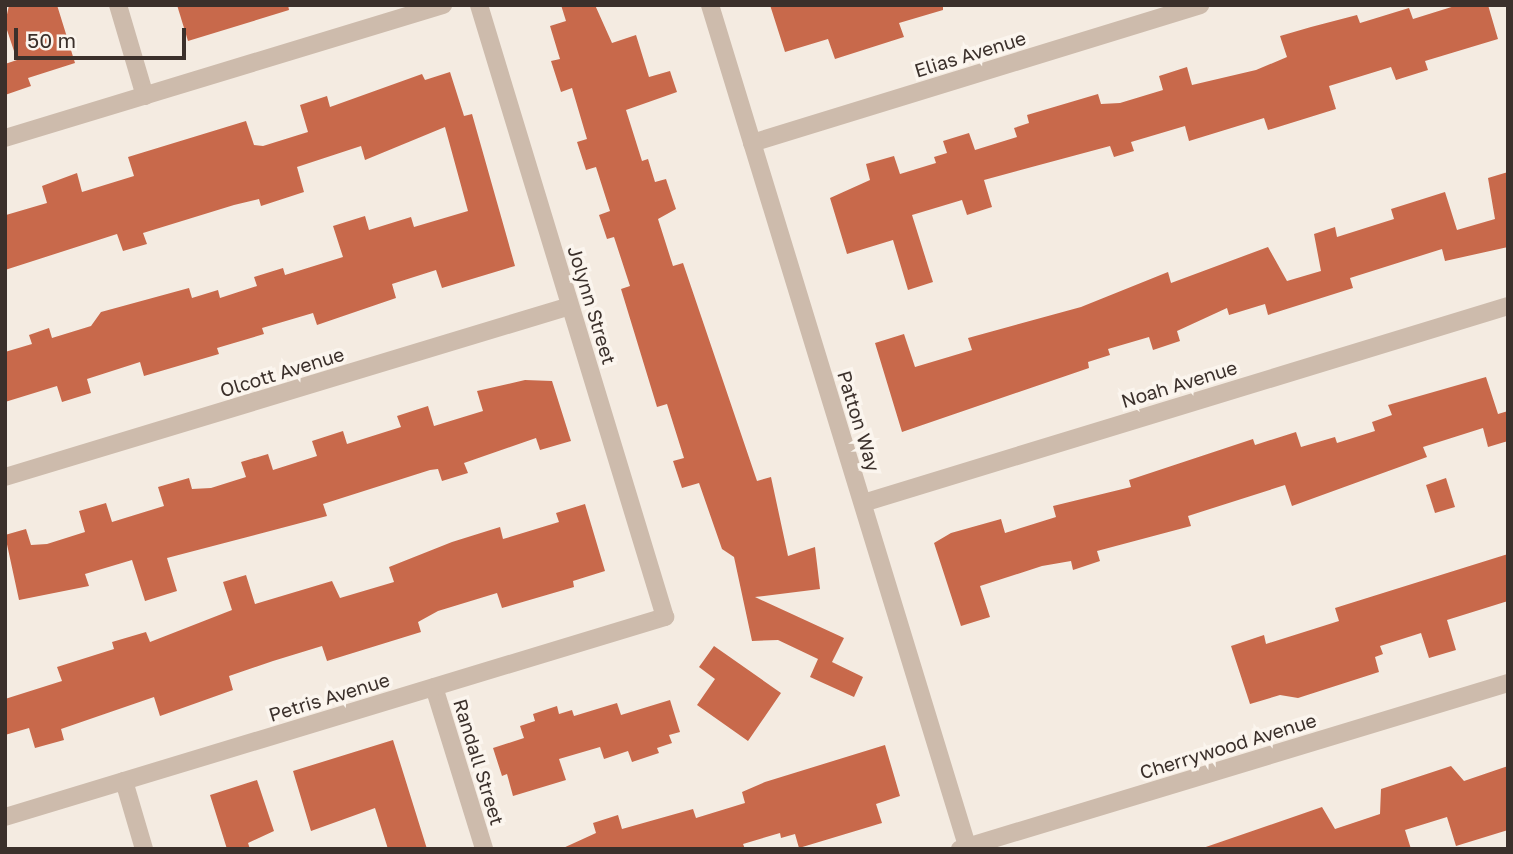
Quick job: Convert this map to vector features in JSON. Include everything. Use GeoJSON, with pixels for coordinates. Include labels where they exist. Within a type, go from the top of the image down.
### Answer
{"type":"FeatureCollection","features":[{"type":"Feature","properties":{"kind":"street"},"geometry":{"type":"LineString","coordinates":[[118,5],[145,96]]}},
{"type":"Feature","properties":{"kind":"street"},"geometry":{"type":"LineString","coordinates":[[5,138],[443,5]]}},
{"type":"Feature","properties":{"kind":"street","name":"Jolynn Street"},"geometry":{"type":"LineString","coordinates":[[479,5],[665,617]]}},
{"type":"Feature","properties":{"kind":"street","name":"Patton Way"},"geometry":{"type":"LineString","coordinates":[[710,5],[966,848]]}},
{"type":"Feature","properties":{"kind":"street","name":"Elias Avenue"},"geometry":{"type":"LineString","coordinates":[[752,143],[1200,5]]}},
{"type":"Feature","properties":{"kind":"street","name":"Olcott Avenue"},"geometry":{"type":"LineString","coordinates":[[5,477],[570,306]]}},
{"type":"Feature","properties":{"kind":"street","name":"Noah Avenue"},"geometry":{"type":"LineString","coordinates":[[863,503],[1508,306]]}},
{"type":"Feature","properties":{"kind":"street","name":"Petris Avenue"},"geometry":{"type":"LineString","coordinates":[[5,817],[665,617]]}},
{"type":"Feature","properties":{"kind":"street","name":"Cherrywood Avenue"},"geometry":{"type":"LineString","coordinates":[[966,848],[1508,683]]}},
{"type":"Feature","properties":{"kind":"street","name":"Randall Street"},"geometry":{"type":"LineString","coordinates":[[434,687],[484,849]]}},
{"type":"Feature","properties":{"kind":"street"},"geometry":{"type":"LineString","coordinates":[[124,781],[144,849]]}},
{"type":"Feature","properties":{"kind":"building"},"geometry":{"type":"Polygon","coordinates":[[[9,5],[57,5],[75,63],[28,78],[31,86],[5,95],[5,64],[17,60],[5,24],[9,5]]]}},
{"type":"Feature","properties":{"kind":"building"},"geometry":{"type":"Polygon","coordinates":[[[177,5],[288,5],[289,10],[188,41],[177,5]]]}},
{"type":"Feature","properties":{"kind":"building"},"geometry":{"type":"Polygon","coordinates":[[[561,5],[595,5],[612,43],[636,35],[649,77],[670,71],[677,92],[626,110],[642,161],[648,159],[655,182],[666,179],[676,209],[658,219],[673,266],[683,263],[757,481],[771,477],[788,556],[815,547],[820,589],[755,597],[844,638],[832,662],[863,677],[854,697],[810,677],[818,659],[778,640],[752,641],[734,557],[722,549],[699,483],[682,488],[673,461],[684,458],[667,404],[657,407],[621,289],[630,286],[614,237],[607,239],[599,215],[610,211],[596,167],[586,170],[577,142],[587,139],[572,88],[561,92],[551,61],[560,59],[550,26],[566,21],[561,5]]]}},
{"type":"Feature","properties":{"kind":"building"},"geometry":{"type":"Polygon","coordinates":[[[770,5],[943,5],[943,10],[899,23],[904,37],[835,59],[828,39],[785,52],[770,5]]]}},
{"type":"Feature","properties":{"kind":"building"},"geometry":{"type":"Polygon","coordinates":[[[1458,5],[1488,5],[1498,39],[1425,61],[1428,70],[1396,80],[1391,67],[1329,86],[1336,109],[1268,130],[1264,118],[1189,141],[1185,126],[1131,142],[1134,151],[1114,157],[1110,146],[984,180],[992,207],[967,215],[962,200],[912,215],[933,282],[908,290],[893,240],[847,254],[830,198],[870,180],[866,164],[894,156],[900,174],[936,163],[934,157],[947,153],[943,141],[969,133],[975,150],[1017,137],[1014,128],[1029,123],[1027,115],[1098,94],[1101,104],[1120,103],[1163,90],[1159,76],[1187,67],[1192,85],[1256,70],[1287,57],[1280,36],[1357,15],[1360,23],[1409,8],[1413,19],[1458,5]]]}},
{"type":"Feature","properties":{"kind":"building"},"geometry":{"type":"Polygon","coordinates":[[[450,72],[464,116],[472,114],[515,266],[442,288],[436,270],[392,284],[396,298],[317,325],[313,313],[262,328],[264,334],[217,348],[219,354],[144,376],[140,362],[87,379],[91,393],[62,402],[57,386],[5,402],[5,352],[32,344],[29,335],[49,328],[52,338],[91,326],[101,312],[189,288],[192,298],[218,290],[220,298],[257,286],[254,277],[283,268],[285,275],[343,257],[333,226],[365,216],[369,230],[411,217],[414,227],[468,211],[445,127],[365,160],[361,146],[297,167],[304,192],[261,206],[259,199],[234,205],[143,233],[147,244],[123,251],[117,234],[5,270],[6,215],[47,203],[42,186],[77,173],[82,192],[134,176],[128,157],[246,121],[254,145],[263,146],[308,132],[300,105],[327,96],[330,107],[422,74],[425,80],[450,72]]]}},
{"type":"Feature","properties":{"kind":"building"},"geometry":{"type":"Polygon","coordinates":[[[1508,172],[1508,247],[1445,261],[1442,249],[1350,278],[1353,288],[1268,315],[1265,304],[1229,315],[1227,308],[1177,331],[1180,341],[1153,350],[1149,337],[1108,349],[1110,355],[1088,362],[1089,368],[902,432],[875,343],[904,334],[915,367],[972,350],[968,338],[1081,307],[1168,272],[1171,283],[1268,247],[1287,281],[1321,271],[1314,234],[1335,227],[1337,237],[1394,219],[1391,209],[1445,192],[1457,230],[1495,219],[1488,178],[1508,172]]]}},
{"type":"Feature","properties":{"kind":"building"},"geometry":{"type":"Polygon","coordinates":[[[1486,377],[1498,414],[1508,411],[1508,441],[1488,447],[1483,428],[1423,447],[1427,457],[1292,506],[1285,485],[1188,516],[1191,526],[1097,551],[1100,561],[1073,570],[1071,561],[1042,566],[980,586],[990,617],[961,626],[934,543],[951,533],[1001,519],[1005,533],[1056,517],[1053,506],[1131,487],[1129,480],[1253,439],[1255,445],[1296,432],[1301,447],[1335,437],[1337,443],[1375,431],[1372,422],[1392,415],[1388,405],[1486,377]]]}},
{"type":"Feature","properties":{"kind":"building"},"geometry":{"type":"Polygon","coordinates":[[[525,380],[552,381],[571,441],[540,450],[536,438],[464,463],[468,473],[442,481],[438,469],[430,470],[323,504],[327,516],[167,558],[177,591],[145,601],[132,560],[85,574],[89,586],[19,600],[5,535],[26,529],[31,545],[47,544],[85,532],[79,511],[106,503],[112,522],[164,506],[158,487],[189,478],[192,489],[211,488],[246,477],[241,462],[268,454],[273,470],[317,456],[312,441],[343,431],[347,444],[401,427],[397,416],[428,406],[434,426],[483,411],[477,391],[525,380]]]}},
{"type":"Feature","properties":{"kind":"building"},"geometry":{"type":"Polygon","coordinates":[[[1446,478],[1455,507],[1435,513],[1426,485],[1446,478]]]}},
{"type":"Feature","properties":{"kind":"building"},"geometry":{"type":"Polygon","coordinates":[[[585,504],[605,571],[573,581],[574,587],[502,608],[497,593],[438,611],[418,622],[421,632],[327,661],[322,646],[273,661],[229,676],[233,690],[160,716],[154,697],[61,729],[64,740],[35,748],[29,728],[5,735],[5,699],[62,681],[57,667],[114,649],[112,642],[146,632],[150,642],[232,610],[223,582],[246,575],[255,604],[332,581],[340,598],[394,582],[389,567],[452,542],[500,527],[503,539],[559,522],[556,513],[585,504]]]}},
{"type":"Feature","properties":{"kind":"building"},"geometry":{"type":"Polygon","coordinates":[[[1508,554],[1508,601],[1447,620],[1456,650],[1429,658],[1421,633],[1380,646],[1383,654],[1375,657],[1379,672],[1298,698],[1280,695],[1250,704],[1231,646],[1264,635],[1266,644],[1339,621],[1335,608],[1508,554]]]}},
{"type":"Feature","properties":{"kind":"building"},"geometry":{"type":"Polygon","coordinates":[[[714,646],[781,693],[748,741],[697,705],[715,679],[699,667],[714,646]]]}},
{"type":"Feature","properties":{"kind":"building"},"geometry":{"type":"Polygon","coordinates":[[[670,700],[680,732],[669,735],[672,743],[657,748],[659,753],[632,762],[628,751],[604,759],[600,747],[559,759],[566,780],[513,796],[507,774],[502,776],[493,748],[524,738],[520,726],[535,721],[533,714],[557,706],[559,714],[572,710],[574,716],[617,703],[621,715],[670,700]]]}},
{"type":"Feature","properties":{"kind":"building"},"geometry":{"type":"Polygon","coordinates":[[[393,740],[427,849],[388,849],[375,808],[311,831],[293,771],[393,740]]]}},
{"type":"Feature","properties":{"kind":"building"},"geometry":{"type":"Polygon","coordinates":[[[885,745],[900,796],[876,804],[882,823],[799,848],[795,834],[781,838],[780,833],[743,844],[745,849],[561,849],[596,833],[593,823],[618,815],[622,829],[693,809],[696,818],[745,803],[742,792],[765,782],[885,745]]]}},
{"type":"Feature","properties":{"kind":"building"},"geometry":{"type":"Polygon","coordinates":[[[1451,766],[1464,781],[1508,766],[1508,830],[1456,846],[1447,817],[1405,830],[1411,849],[1200,849],[1322,807],[1335,829],[1380,814],[1381,789],[1451,766]]]}},
{"type":"Feature","properties":{"kind":"building"},"geometry":{"type":"Polygon","coordinates":[[[257,780],[274,831],[248,843],[250,849],[227,849],[210,795],[257,780]]]}}]}
